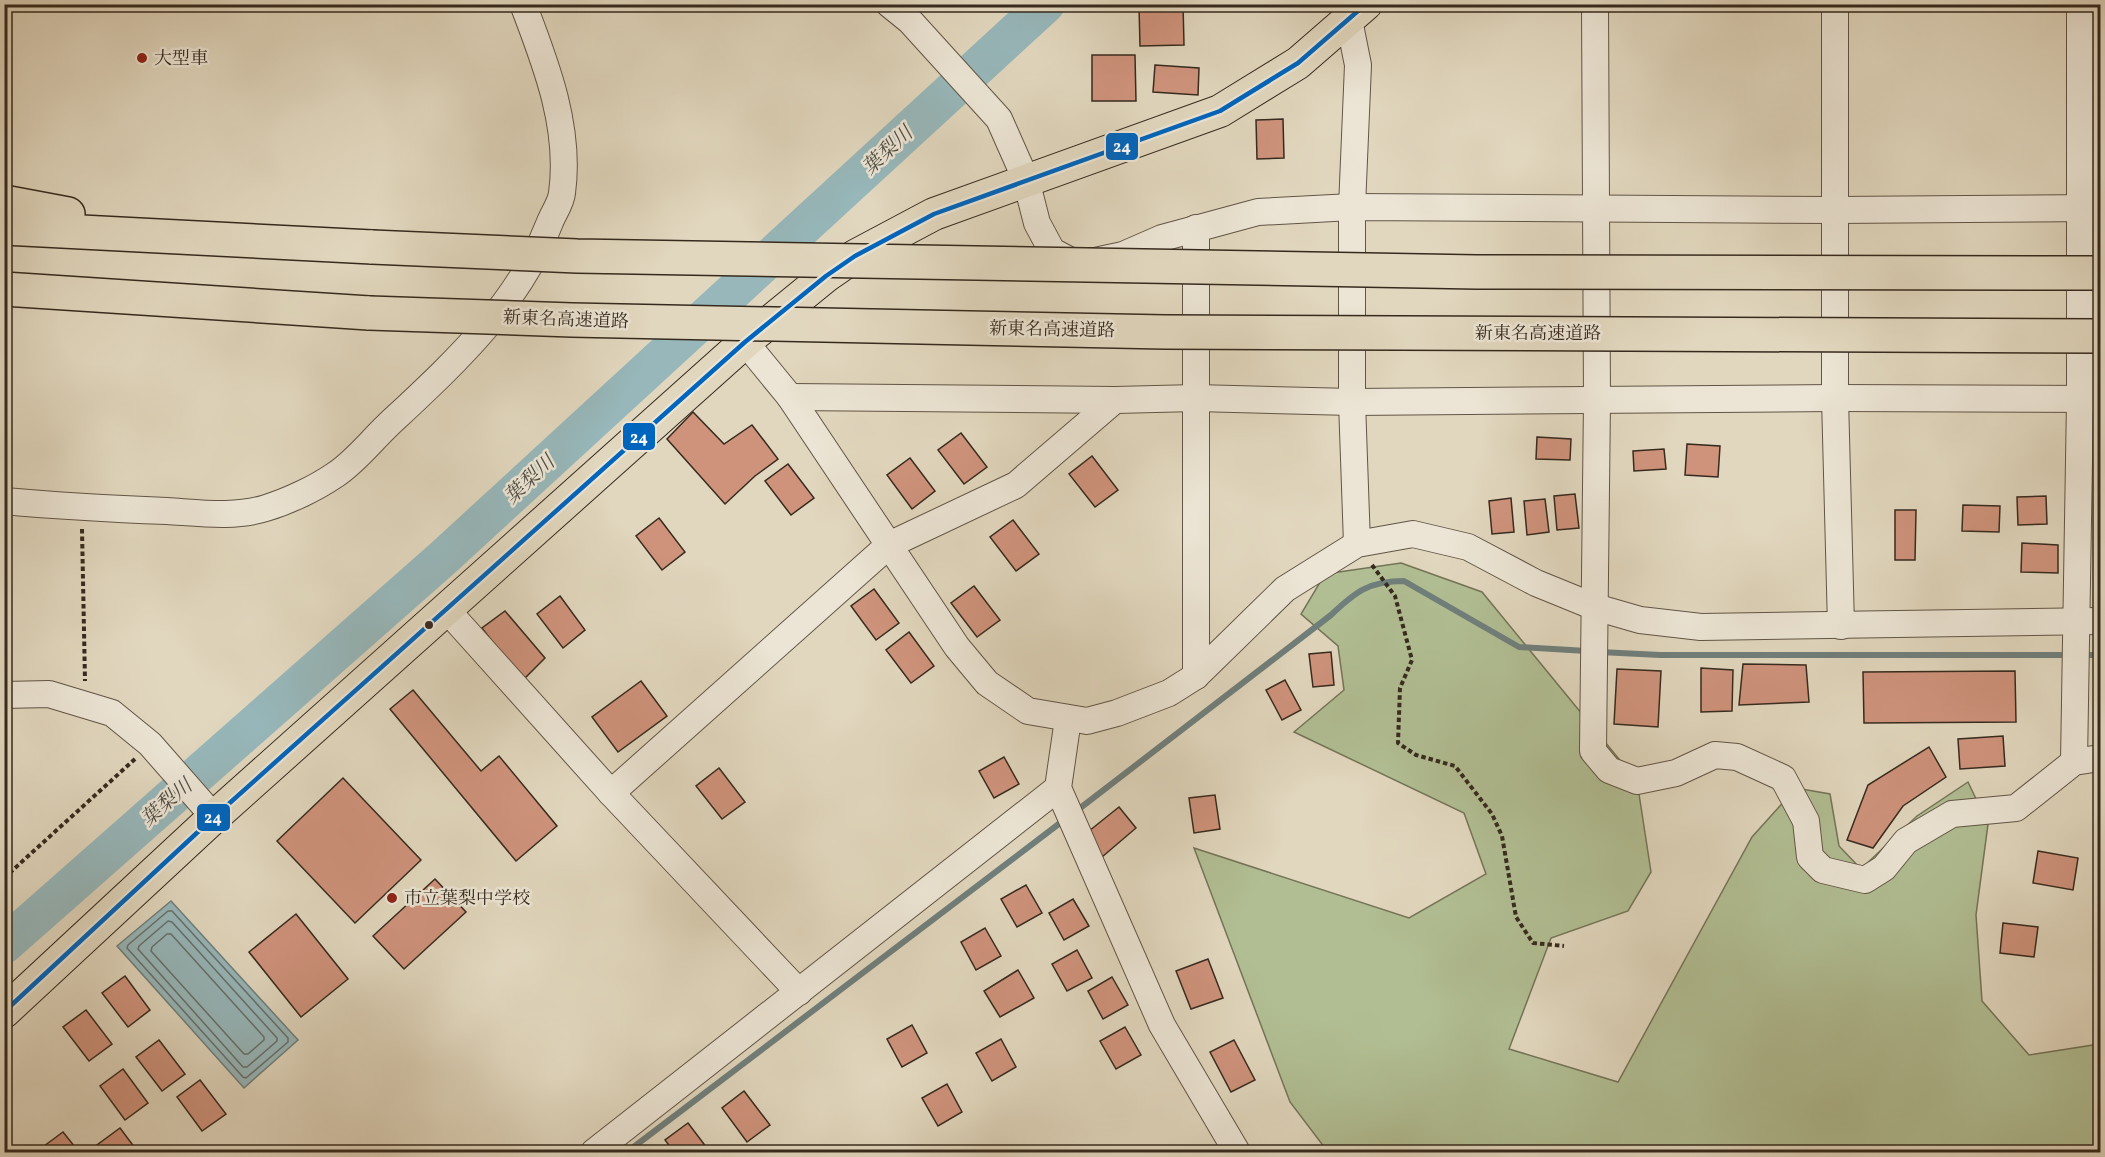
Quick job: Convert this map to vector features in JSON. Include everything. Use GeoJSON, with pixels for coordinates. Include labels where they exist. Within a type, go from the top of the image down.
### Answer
{"type":"FeatureCollection","features":[{"type":"Feature","properties":{"kind":"highway"},"geometry":{"type":"LineString","coordinates":[[4,202],[187,236]]}},
{"type":"Feature","properties":{"kind":"highway"},"geometry":{"type":"LineString","coordinates":[[4,228],[577,256],[1478,272],[2100,273]]}},
{"type":"Feature","properties":{"kind":"highway","name":"新東名高速道路"},"geometry":{"type":"LineString","coordinates":[[4,289],[369,313],[584,320],[1153,331],[2100,336]]}},
{"type":"Feature","properties":{"kind":"main road"},"geometry":{"type":"LineString","coordinates":[[4,1012],[214,817],[446,609],[745,342],[826,276],[855,256],[934,214],[1220,111],[1298,63],[1358,12]]}},
{"type":"Feature","properties":{"kind":"street"},"geometry":{"type":"LineString","coordinates":[[4,501],[81,508],[236,514],[266,508],[312,489],[337,474],[460,357],[509,300],[544,239],[562,196],[565,162],[560,119],[545,61],[523,4]]}},
{"type":"Feature","properties":{"kind":"street"},"geometry":{"type":"LineString","coordinates":[[889,4],[910,21],[999,120],[1026,180],[1037,223],[1052,251],[1071,261],[1095,261],[1123,255],[1162,238],[1258,212],[1352,207],[1835,210],[2090,208]]}},
{"type":"Feature","properties":{"kind":"street"},"geometry":{"type":"LineString","coordinates":[[1595,4],[1597,400],[1593,752],[1609,770],[1637,781],[1676,773],[1715,754],[1737,757],[1783,778],[1806,821],[1810,857],[1823,870],[1864,880],[1884,868],[1906,841],[1952,814],[2016,808],[2074,762],[2100,758]]}},
{"type":"Feature","properties":{"kind":"street"},"geometry":{"type":"LineString","coordinates":[[1835,4],[1835,398],[1841,626]]}},
{"type":"Feature","properties":{"kind":"street"},"geometry":{"type":"LineString","coordinates":[[2074,762],[2089,621],[2090,208],[2080,4]]}},
{"type":"Feature","properties":{"kind":"street"},"geometry":{"type":"LineString","coordinates":[[1358,12],[1352,207],[1352,402],[1358,544]]}},
{"type":"Feature","properties":{"kind":"street"},"geometry":{"type":"LineString","coordinates":[[1196,228],[1196,676]]}},
{"type":"Feature","properties":{"kind":"street"},"geometry":{"type":"LineString","coordinates":[[745,342],[790,397],[957,647],[987,683],[1028,711],[1087,721],[1117,713],[1169,693],[1196,676],[1285,589],[1358,544],[1413,534],[1468,547],[1536,583],[1595,607],[1640,620],[1701,627],[2089,621]]}},
{"type":"Feature","properties":{"kind":"street"},"geometry":{"type":"LineString","coordinates":[[790,397],[1114,400],[1196,398],[1352,402],[1835,398],[2090,399]]}},
{"type":"Feature","properties":{"kind":"street"},"geometry":{"type":"LineString","coordinates":[[611,793],[889,545],[1016,485],[1114,400]]}},
{"type":"Feature","properties":{"kind":"street"},"geometry":{"type":"LineString","coordinates":[[446,609],[611,793],[799,992]]}},
{"type":"Feature","properties":{"kind":"street"},"geometry":{"type":"LineString","coordinates":[[4,696],[49,694],[112,713],[150,744],[214,817]]}},
{"type":"Feature","properties":{"kind":"street"},"geometry":{"type":"LineString","coordinates":[[1068,719],[1058,788],[1162,1025],[1237,1152]]}},
{"type":"Feature","properties":{"kind":"street"},"geometry":{"type":"LineString","coordinates":[[594,1152],[1058,788]]}},
{"type":"Feature","properties":{"kind":"path"},"geometry":{"type":"LineString","coordinates":[[81,508],[85,705]]}},
{"type":"Feature","properties":{"kind":"path"},"geometry":{"type":"LineString","coordinates":[[1358,544],[1395,596],[1412,660],[1400,688],[1398,743],[1416,755],[1455,766],[1492,814],[1502,836],[1516,917],[1533,943],[1564,946]]}},
{"type":"Feature","properties":{"kind":"path"},"geometry":{"type":"LineString","coordinates":[[4,878],[116,778],[150,744]]}},
{"type":"Feature","properties":{"kind":"green space"},"geometry":{"type":"Polygon","coordinates":[[[1401,563],[1482,592],[1637,781],[1651,872],[1628,911],[1551,938],[1509,1049],[1618,1082],[1752,837],[1796,788],[1830,794],[1839,846],[1861,869],[1917,816],[1968,782],[1988,824],[1976,915],[1982,1001],[2029,1055],[2100,1044],[2100,1152],[1328,1152],[1290,1102],[1194,848],[1409,918],[1486,874],[1464,813],[1294,732],[1344,690],[1338,646],[1301,614],[1325,574],[1401,563]]]}},
{"type":"Feature","properties":{"kind":"water"},"geometry":{"type":"Polygon","coordinates":[[[171,901],[298,1040],[244,1088],[117,946],[171,901]]]}},
{"type":"Feature","properties":{"kind":"building"},"geometry":{"type":"Polygon","coordinates":[[[1156,4],[1183,4],[1184,45],[1140,46],[1139,6],[1156,6],[1156,4]]]}},
{"type":"Feature","properties":{"kind":"building"},"geometry":{"type":"Polygon","coordinates":[[[1092,55],[1135,55],[1136,101],[1092,101],[1092,55]]]}},
{"type":"Feature","properties":{"kind":"building"},"geometry":{"type":"Polygon","coordinates":[[[1155,65],[1199,68],[1198,95],[1153,92],[1155,65]]]}},
{"type":"Feature","properties":{"kind":"building"},"geometry":{"type":"Polygon","coordinates":[[[1283,119],[1284,158],[1257,159],[1256,120],[1283,119]]]}},
{"type":"Feature","properties":{"kind":"building"},"geometry":{"type":"Polygon","coordinates":[[[693,412],[724,444],[752,425],[778,459],[755,476],[725,504],[667,439],[693,412]]]}},
{"type":"Feature","properties":{"kind":"building"},"geometry":{"type":"Polygon","coordinates":[[[961,433],[987,467],[964,484],[938,450],[961,433]]]}},
{"type":"Feature","properties":{"kind":"building"},"geometry":{"type":"Polygon","coordinates":[[[1537,437],[1571,439],[1570,460],[1536,459],[1537,437]]]}},
{"type":"Feature","properties":{"kind":"building"},"geometry":{"type":"Polygon","coordinates":[[[1687,444],[1720,446],[1718,477],[1685,475],[1687,444]]]}},
{"type":"Feature","properties":{"kind":"building"},"geometry":{"type":"Polygon","coordinates":[[[1664,449],[1666,469],[1634,471],[1633,451],[1664,449]]]}},
{"type":"Feature","properties":{"kind":"building"},"geometry":{"type":"Polygon","coordinates":[[[1092,456],[1118,490],[1095,507],[1069,474],[1092,456]]]}},
{"type":"Feature","properties":{"kind":"building"},"geometry":{"type":"Polygon","coordinates":[[[910,458],[935,491],[912,509],[887,475],[910,458]]]}},
{"type":"Feature","properties":{"kind":"building"},"geometry":{"type":"Polygon","coordinates":[[[788,464],[814,498],[791,515],[765,481],[788,464]]]}},
{"type":"Feature","properties":{"kind":"building"},"geometry":{"type":"Polygon","coordinates":[[[1575,494],[1579,528],[1557,530],[1554,496],[1575,494]]]}},
{"type":"Feature","properties":{"kind":"building"},"geometry":{"type":"Polygon","coordinates":[[[2046,496],[2047,524],[2018,525],[2017,497],[2046,496]]]}},
{"type":"Feature","properties":{"kind":"building"},"geometry":{"type":"Polygon","coordinates":[[[1511,498],[1514,532],[1492,534],[1489,501],[1511,498]]]}},
{"type":"Feature","properties":{"kind":"building"},"geometry":{"type":"Polygon","coordinates":[[[1545,499],[1549,532],[1527,535],[1524,501],[1545,499]]]}},
{"type":"Feature","properties":{"kind":"building"},"geometry":{"type":"Polygon","coordinates":[[[1963,505],[2000,506],[1999,532],[1962,531],[1963,505]]]}},
{"type":"Feature","properties":{"kind":"building"},"geometry":{"type":"Polygon","coordinates":[[[1895,510],[1916,510],[1915,560],[1895,560],[1895,510]]]}},
{"type":"Feature","properties":{"kind":"building"},"geometry":{"type":"Polygon","coordinates":[[[659,518],[685,552],[662,570],[636,536],[659,518]]]}},
{"type":"Feature","properties":{"kind":"building"},"geometry":{"type":"Polygon","coordinates":[[[1013,520],[1039,554],[1016,571],[990,537],[1013,520]]]}},
{"type":"Feature","properties":{"kind":"building"},"geometry":{"type":"Polygon","coordinates":[[[2022,543],[2058,545],[2058,573],[2021,572],[2022,543]]]}},
{"type":"Feature","properties":{"kind":"building"},"geometry":{"type":"Polygon","coordinates":[[[974,586],[1000,620],[977,637],[951,603],[974,586]]]}},
{"type":"Feature","properties":{"kind":"building"},"geometry":{"type":"Polygon","coordinates":[[[874,589],[899,623],[876,640],[851,606],[874,589]]]}},
{"type":"Feature","properties":{"kind":"building"},"geometry":{"type":"Polygon","coordinates":[[[560,596],[585,630],[563,648],[537,614],[560,596]]]}},
{"type":"Feature","properties":{"kind":"building"},"geometry":{"type":"Polygon","coordinates":[[[505,611],[545,658],[522,681],[482,628],[505,611]]]}},
{"type":"Feature","properties":{"kind":"building"},"geometry":{"type":"Polygon","coordinates":[[[909,632],[934,666],[911,683],[886,650],[909,632]]]}},
{"type":"Feature","properties":{"kind":"building"},"geometry":{"type":"Polygon","coordinates":[[[1331,652],[1334,685],[1313,687],[1309,654],[1331,652]]]}},
{"type":"Feature","properties":{"kind":"building"},"geometry":{"type":"Polygon","coordinates":[[[1743,664],[1806,665],[1809,702],[1739,705],[1743,664]]]}},
{"type":"Feature","properties":{"kind":"building"},"geometry":{"type":"Polygon","coordinates":[[[1701,668],[1733,670],[1732,711],[1701,712],[1701,668]]]}},
{"type":"Feature","properties":{"kind":"building"},"geometry":{"type":"Polygon","coordinates":[[[1617,669],[1661,671],[1658,727],[1614,724],[1617,669]]]}},
{"type":"Feature","properties":{"kind":"building"},"geometry":{"type":"Polygon","coordinates":[[[2015,671],[2016,722],[1864,723],[1863,672],[2015,671]]]}},
{"type":"Feature","properties":{"kind":"building"},"geometry":{"type":"Polygon","coordinates":[[[1285,680],[1301,710],[1282,720],[1266,690],[1285,680]]]}},
{"type":"Feature","properties":{"kind":"building"},"geometry":{"type":"Polygon","coordinates":[[[641,681],[667,716],[618,752],[592,717],[641,681]]]}},
{"type":"Feature","properties":{"kind":"building"},"geometry":{"type":"Polygon","coordinates":[[[413,690],[481,771],[499,756],[557,826],[516,861],[390,709],[413,690]]]}},
{"type":"Feature","properties":{"kind":"building"},"geometry":{"type":"Polygon","coordinates":[[[2003,736],[2005,766],[1960,769],[1958,739],[2003,736]]]}},
{"type":"Feature","properties":{"kind":"building"},"geometry":{"type":"Polygon","coordinates":[[[1929,747],[1946,777],[1903,806],[1873,848],[1847,840],[1868,785],[1929,747]]]}},
{"type":"Feature","properties":{"kind":"building"},"geometry":{"type":"Polygon","coordinates":[[[1004,757],[1019,784],[994,798],[979,771],[1004,757]]]}},
{"type":"Feature","properties":{"kind":"building"},"geometry":{"type":"Polygon","coordinates":[[[719,768],[745,802],[722,819],[696,786],[719,768]]]}},
{"type":"Feature","properties":{"kind":"building"},"geometry":{"type":"Polygon","coordinates":[[[343,778],[421,860],[355,923],[277,841],[343,778]]]}},
{"type":"Feature","properties":{"kind":"building"},"geometry":{"type":"Polygon","coordinates":[[[1215,795],[1220,829],[1194,833],[1189,798],[1215,795]]]}},
{"type":"Feature","properties":{"kind":"building"},"geometry":{"type":"Polygon","coordinates":[[[1119,807],[1136,828],[1102,857],[1084,835],[1119,807]]]}},
{"type":"Feature","properties":{"kind":"building"},"geometry":{"type":"Polygon","coordinates":[[[2038,851],[2078,858],[2073,890],[2033,883],[2038,851]]]}},
{"type":"Feature","properties":{"kind":"building"},"geometry":{"type":"Polygon","coordinates":[[[435,879],[466,912],[404,969],[373,936],[435,879]]]}},
{"type":"Feature","properties":{"kind":"building"},"geometry":{"type":"Polygon","coordinates":[[[1026,885],[1042,913],[1017,927],[1001,899],[1026,885]]]}},
{"type":"Feature","properties":{"kind":"building"},"geometry":{"type":"Polygon","coordinates":[[[1073,899],[1089,926],[1064,940],[1049,913],[1073,899]]]}},
{"type":"Feature","properties":{"kind":"building"},"geometry":{"type":"Polygon","coordinates":[[[296,914],[348,979],[301,1017],[249,952],[296,914]]]}},
{"type":"Feature","properties":{"kind":"building"},"geometry":{"type":"Polygon","coordinates":[[[2003,923],[2038,927],[2034,957],[2000,953],[2003,923]]]}},
{"type":"Feature","properties":{"kind":"building"},"geometry":{"type":"Polygon","coordinates":[[[985,928],[1001,956],[976,970],[961,942],[985,928]]]}},
{"type":"Feature","properties":{"kind":"building"},"geometry":{"type":"Polygon","coordinates":[[[1077,950],[1092,978],[1067,991],[1052,964],[1077,950]]]}},
{"type":"Feature","properties":{"kind":"building"},"geometry":{"type":"Polygon","coordinates":[[[1208,959],[1223,998],[1191,1009],[1176,971],[1208,959]]]}},
{"type":"Feature","properties":{"kind":"building"},"geometry":{"type":"Polygon","coordinates":[[[1018,970],[1034,998],[1000,1017],[984,991],[1018,970]]]}},
{"type":"Feature","properties":{"kind":"building"},"geometry":{"type":"Polygon","coordinates":[[[125,976],[150,1010],[128,1027],[102,993],[125,976]]]}},
{"type":"Feature","properties":{"kind":"building"},"geometry":{"type":"Polygon","coordinates":[[[1112,977],[1128,1005],[1103,1019],[1088,991],[1112,977]]]}},
{"type":"Feature","properties":{"kind":"building"},"geometry":{"type":"Polygon","coordinates":[[[86,1010],[112,1044],[89,1061],[63,1027],[86,1010]]]}},
{"type":"Feature","properties":{"kind":"building"},"geometry":{"type":"Polygon","coordinates":[[[912,1025],[927,1053],[902,1067],[887,1039],[912,1025]]]}},
{"type":"Feature","properties":{"kind":"building"},"geometry":{"type":"Polygon","coordinates":[[[1125,1027],[1141,1055],[1116,1069],[1100,1041],[1125,1027]]]}},
{"type":"Feature","properties":{"kind":"building"},"geometry":{"type":"Polygon","coordinates":[[[1001,1039],[1016,1067],[992,1081],[976,1053],[1001,1039]]]}},
{"type":"Feature","properties":{"kind":"building"},"geometry":{"type":"Polygon","coordinates":[[[159,1040],[185,1074],[162,1091],[136,1057],[159,1040]]]}},
{"type":"Feature","properties":{"kind":"building"},"geometry":{"type":"Polygon","coordinates":[[[1234,1040],[1255,1080],[1231,1092],[1210,1052],[1234,1040]]]}},
{"type":"Feature","properties":{"kind":"building"},"geometry":{"type":"Polygon","coordinates":[[[123,1069],[148,1103],[125,1120],[100,1086],[123,1069]]]}},
{"type":"Feature","properties":{"kind":"building"},"geometry":{"type":"Polygon","coordinates":[[[200,1080],[226,1114],[202,1131],[177,1097],[200,1080]]]}},
{"type":"Feature","properties":{"kind":"building"},"geometry":{"type":"Polygon","coordinates":[[[947,1084],[962,1112],[938,1126],[922,1098],[947,1084]]]}},
{"type":"Feature","properties":{"kind":"building"},"geometry":{"type":"Polygon","coordinates":[[[744,1091],[770,1125],[747,1142],[722,1108],[744,1091]]]}},
{"type":"Feature","properties":{"kind":"building"},"geometry":{"type":"Polygon","coordinates":[[[688,1123],[710,1152],[674,1152],[665,1140],[688,1123]]]}},
{"type":"Feature","properties":{"kind":"building"},"geometry":{"type":"Polygon","coordinates":[[[120,1128],[138,1152],[102,1152],[97,1145],[120,1128]]]}},
{"type":"Feature","properties":{"kind":"building"},"geometry":{"type":"Polygon","coordinates":[[[63,1132],[79,1152],[43,1152],[40,1149],[63,1132]]]}},
{"type":"Feature","properties":{"kind":"waterway","name":"葉梨川"},"geometry":{"type":"LineString","coordinates":[[4,945],[443,558],[1046,4]]}},
{"type":"Feature","properties":{"kind":"waterway"},"geometry":{"type":"LineString","coordinates":[[1075,812],[1331,615],[1355,594],[1381,583],[1404,581],[1519,647],[1587,651]]}},
{"type":"Feature","properties":{"kind":"waterway"},"geometry":{"type":"LineString","coordinates":[[1600,652],[1660,655],[2070,655]]}},
{"type":"Feature","properties":{"kind":"waterway"},"geometry":{"type":"LineString","coordinates":[[2083,655],[2100,655]]}},
{"type":"Feature","properties":{"kind":"waterway"},"geometry":{"type":"LineString","coordinates":[[627,1152],[1064,820]]}},
{"type":"Feature","properties":{"kind":"transit line","name":"24"},"geometry":{"type":"LineString","coordinates":[[4,1012],[214,817],[745,342],[826,276],[855,256],[934,214],[1220,111],[1298,63],[1366,4]]}},
{"type":"Feature","properties":{"kind":"place","name":"大型車"},"geometry":{"type":"Point","coordinates":[142,58]}},
{"type":"Feature","properties":{"kind":"place","name":"市立葉梨中学校"},"geometry":{"type":"Point","coordinates":[392,898]}}]}
